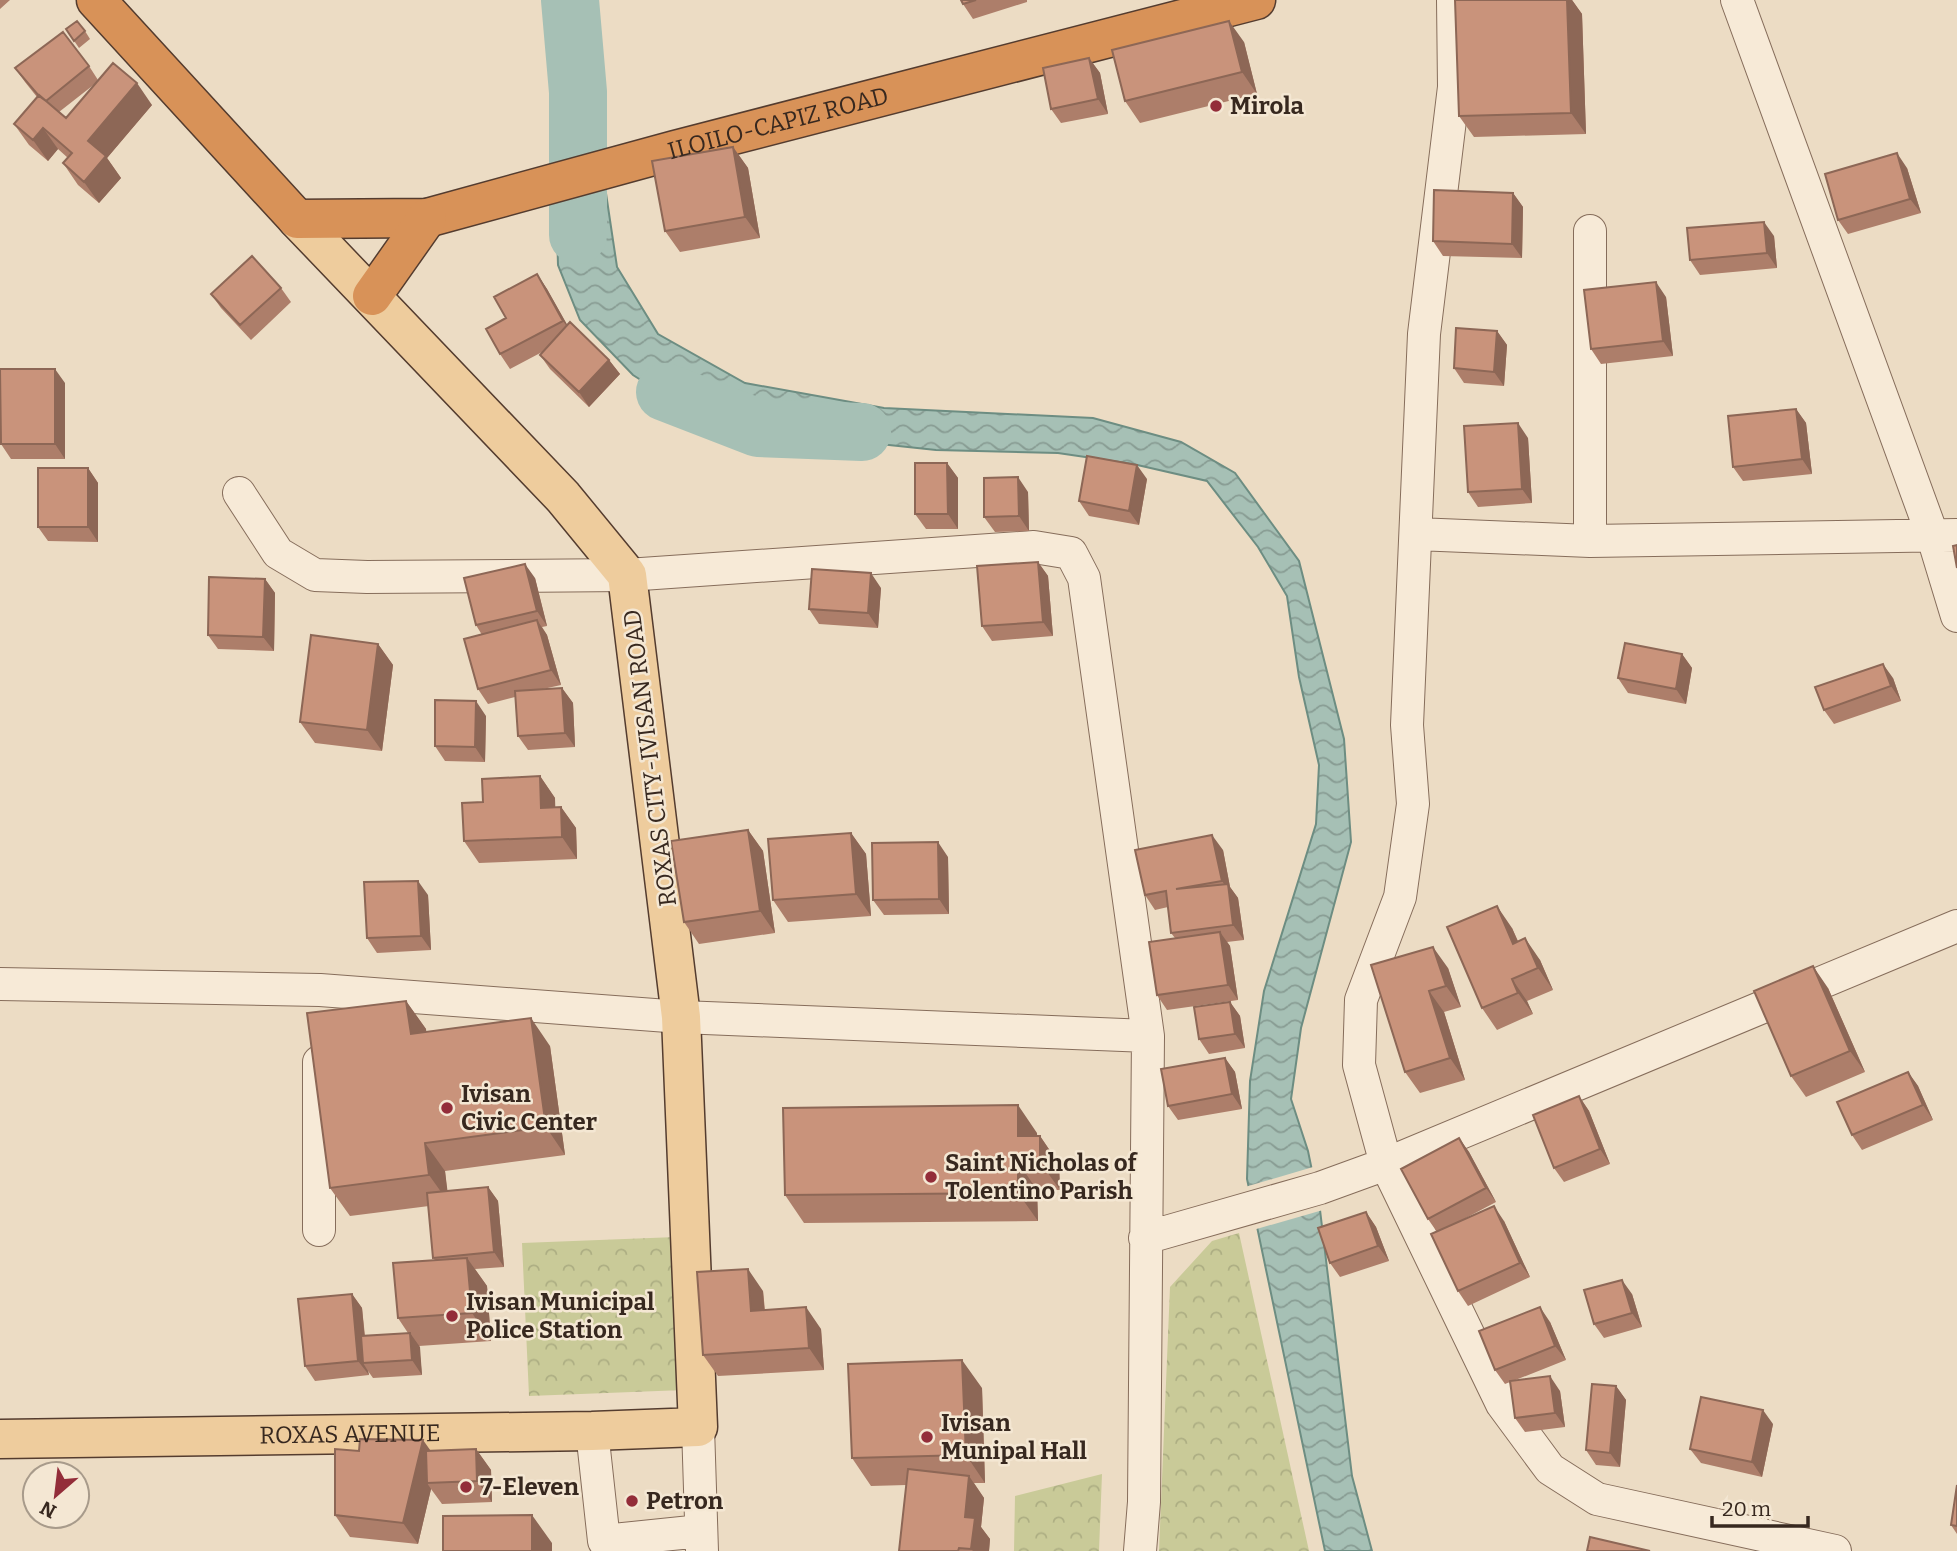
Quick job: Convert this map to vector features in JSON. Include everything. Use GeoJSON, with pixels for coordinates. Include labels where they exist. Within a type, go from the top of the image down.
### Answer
{"type":"FeatureCollection","features":[{"type":"Feature","properties":{"kind":"highway"},"geometry":{"type":"LineString","coordinates":[[96,0],[297,219]]}},
{"type":"Feature","properties":{"kind":"highway","name":"ILOILO-CAPIZ ROAD"},"geometry":{"type":"LineString","coordinates":[[297,219],[427,218],[675,150],[1256,0]]}},
{"type":"Feature","properties":{"kind":"highway"},"geometry":{"type":"LineString","coordinates":[[372,296],[427,218]]}},
{"type":"Feature","properties":{"kind":"main road","name":"ROXAS CITY-IVISAN ROAD"},"geometry":{"type":"LineString","coordinates":[[297,219],[563,497],[628,575],[681,1017],[698,1427]]}},
{"type":"Feature","properties":{"kind":"main road","name":"ROXAS AVENUE"},"geometry":{"type":"LineString","coordinates":[[0,1438],[592,1432],[698,1427]]}},
{"type":"Feature","properties":{"kind":"street"},"geometry":{"type":"LineString","coordinates":[[1452,0],[1454,87],[1424,334],[1407,725],[1413,804],[1400,897],[1361,1000],[1359,1065],[1386,1164],[1502,1404],[1550,1469],[1597,1499],[1835,1551]]}},
{"type":"Feature","properties":{"kind":"street"},"geometry":{"type":"LineString","coordinates":[[1737,0],[1945,536],[1957,615]]}},
{"type":"Feature","properties":{"kind":"street"},"geometry":{"type":"LineString","coordinates":[[1590,230],[1590,541]]}},
{"type":"Feature","properties":{"kind":"street"},"geometry":{"type":"LineString","coordinates":[[239,493],[278,554],[315,575],[628,575],[1034,547],[1071,553],[1084,578],[1148,1035],[1144,1502],[1140,1551]]}},
{"type":"Feature","properties":{"kind":"street"},"geometry":{"type":"LineString","coordinates":[[1416,534],[1590,541],[1945,536]]}},
{"type":"Feature","properties":{"kind":"street"},"geometry":{"type":"LineString","coordinates":[[1145,1238],[1243,1212],[1386,1164],[1957,926]]}},
{"type":"Feature","properties":{"kind":"street"},"geometry":{"type":"LineString","coordinates":[[0,984],[320,1012],[681,1017],[1148,1035]]}},
{"type":"Feature","properties":{"kind":"street"},"geometry":{"type":"LineString","coordinates":[[319,1230],[320,1012]]}},
{"type":"Feature","properties":{"kind":"street"},"geometry":{"type":"LineString","coordinates":[[592,1432],[604,1541],[702,1541],[698,1427]]}},
{"type":"Feature","properties":{"kind":"green space"},"geometry":{"type":"Polygon","coordinates":[[[1239,1233],[1309,1551],[1159,1551],[1170,1287],[1212,1241],[1239,1233]]]}},
{"type":"Feature","properties":{"kind":"green space"},"geometry":{"type":"Polygon","coordinates":[[[676,1237],[684,1390],[529,1396],[522,1243],[676,1237]]]}},
{"type":"Feature","properties":{"kind":"green space"},"geometry":{"type":"Polygon","coordinates":[[[1102,1474],[1099,1551],[1014,1551],[1015,1496],[1102,1474]]]}},
{"type":"Feature","properties":{"kind":"water"},"geometry":{"type":"Polygon","coordinates":[[[604,180],[617,267],[658,334],[745,383],[884,408],[1093,418],[1181,442],[1235,473],[1299,561],[1344,739],[1351,842],[1301,1028],[1291,1099],[1308,1151],[1320,1210],[1352,1476],[1372,1551],[1325,1551],[1247,1179],[1250,1081],[1264,991],[1316,824],[1319,765],[1299,677],[1287,596],[1258,547],[1207,481],[1133,464],[1058,453],[936,450],[842,440],[690,411],[633,375],[580,320],[558,265],[556,195],[604,180]]]}},
{"type":"Feature","properties":{"kind":"pier"},"geometry":{"type":"Polygon","coordinates":[[[1313,1167],[1323,1210],[1253,1230],[1245,1187],[1313,1167]]]}},
{"type":"Feature","properties":{"kind":"building"},"geometry":{"type":"Polygon","coordinates":[[[1455,0],[1567,0],[1571,113],[1459,116],[1455,0]]]}},
{"type":"Feature","properties":{"kind":"building"},"geometry":{"type":"Polygon","coordinates":[[[77,21],[85,31],[74,41],[66,29],[77,21]]]}},
{"type":"Feature","properties":{"kind":"building"},"geometry":{"type":"Polygon","coordinates":[[[1229,21],[1242,72],[1125,101],[1112,50],[1229,21]]]}},
{"type":"Feature","properties":{"kind":"building"},"geometry":{"type":"Polygon","coordinates":[[[63,32],[89,66],[46,101],[15,68],[63,32]]]}},
{"type":"Feature","properties":{"kind":"building"},"geometry":{"type":"Polygon","coordinates":[[[1089,58],[1098,99],[1051,109],[1043,68],[1089,58]]]}},
{"type":"Feature","properties":{"kind":"building"},"geometry":{"type":"Polygon","coordinates":[[[113,63],[137,83],[88,141],[106,156],[84,182],[63,163],[72,153],[43,128],[33,140],[14,124],[39,95],[66,118],[113,63]]]}},
{"type":"Feature","properties":{"kind":"building"},"geometry":{"type":"Polygon","coordinates":[[[733,147],[745,217],[665,231],[652,161],[733,147]]]}},
{"type":"Feature","properties":{"kind":"building"},"geometry":{"type":"Polygon","coordinates":[[[1897,153],[1910,199],[1838,220],[1825,174],[1897,153]]]}},
{"type":"Feature","properties":{"kind":"building"},"geometry":{"type":"Polygon","coordinates":[[[1434,190],[1513,193],[1512,244],[1433,241],[1434,190]]]}},
{"type":"Feature","properties":{"kind":"building"},"geometry":{"type":"Polygon","coordinates":[[[1764,222],[1767,253],[1690,260],[1687,228],[1764,222]]]}},
{"type":"Feature","properties":{"kind":"building"},"geometry":{"type":"Polygon","coordinates":[[[252,256],[281,288],[240,325],[211,294],[252,256]]]}},
{"type":"Feature","properties":{"kind":"building"},"geometry":{"type":"Polygon","coordinates":[[[537,274],[563,321],[500,354],[486,329],[506,318],[494,297],[537,274]]]}},
{"type":"Feature","properties":{"kind":"building"},"geometry":{"type":"Polygon","coordinates":[[[1656,282],[1663,341],[1591,349],[1584,290],[1656,282]]]}},
{"type":"Feature","properties":{"kind":"building"},"geometry":{"type":"Polygon","coordinates":[[[570,322],[609,360],[579,392],[540,355],[570,322]]]}},
{"type":"Feature","properties":{"kind":"building"},"geometry":{"type":"Polygon","coordinates":[[[1456,328],[1497,331],[1494,372],[1454,368],[1456,328]]]}},
{"type":"Feature","properties":{"kind":"building"},"geometry":{"type":"Polygon","coordinates":[[[0,369],[55,369],[55,444],[1,444],[0,369]]]}},
{"type":"Feature","properties":{"kind":"building"},"geometry":{"type":"Polygon","coordinates":[[[1796,409],[1802,459],[1733,467],[1728,416],[1796,409]]]}},
{"type":"Feature","properties":{"kind":"building"},"geometry":{"type":"Polygon","coordinates":[[[1518,423],[1522,489],[1468,492],[1464,426],[1518,423]]]}},
{"type":"Feature","properties":{"kind":"building"},"geometry":{"type":"Polygon","coordinates":[[[1087,456],[1137,465],[1129,511],[1079,501],[1087,456]]]}},
{"type":"Feature","properties":{"kind":"building"},"geometry":{"type":"Polygon","coordinates":[[[915,463],[947,463],[948,514],[915,514],[915,463]]]}},
{"type":"Feature","properties":{"kind":"building"},"geometry":{"type":"Polygon","coordinates":[[[38,468],[88,468],[88,527],[38,527],[38,468]]]}},
{"type":"Feature","properties":{"kind":"building"},"geometry":{"type":"Polygon","coordinates":[[[1018,477],[1019,516],[984,517],[984,478],[1018,477]]]}},
{"type":"Feature","properties":{"kind":"building"},"geometry":{"type":"Polygon","coordinates":[[[1957,545],[1957,568],[1953,546],[1957,545]]]}},
{"type":"Feature","properties":{"kind":"building"},"geometry":{"type":"Polygon","coordinates":[[[1038,562],[1043,622],[982,626],[977,566],[1038,562]]]}},
{"type":"Feature","properties":{"kind":"building"},"geometry":{"type":"Polygon","coordinates":[[[525,564],[537,611],[476,625],[464,578],[525,564]]]}},
{"type":"Feature","properties":{"kind":"building"},"geometry":{"type":"Polygon","coordinates":[[[812,569],[871,573],[868,613],[809,609],[812,569]]]}},
{"type":"Feature","properties":{"kind":"building"},"geometry":{"type":"Polygon","coordinates":[[[209,577],[265,579],[263,637],[208,635],[209,577]]]}},
{"type":"Feature","properties":{"kind":"building"},"geometry":{"type":"Polygon","coordinates":[[[537,620],[551,670],[478,689],[464,639],[537,620]]]}},
{"type":"Feature","properties":{"kind":"building"},"geometry":{"type":"Polygon","coordinates":[[[311,635],[378,644],[367,730],[300,722],[311,635]]]}},
{"type":"Feature","properties":{"kind":"building"},"geometry":{"type":"Polygon","coordinates":[[[1625,643],[1682,654],[1676,689],[1618,678],[1625,643]]]}},
{"type":"Feature","properties":{"kind":"building"},"geometry":{"type":"Polygon","coordinates":[[[1883,664],[1891,686],[1824,710],[1815,687],[1883,664]]]}},
{"type":"Feature","properties":{"kind":"building"},"geometry":{"type":"Polygon","coordinates":[[[562,688],[565,733],[518,736],[515,691],[562,688]]]}},
{"type":"Feature","properties":{"kind":"building"},"geometry":{"type":"Polygon","coordinates":[[[435,700],[476,701],[475,747],[435,746],[435,700]]]}},
{"type":"Feature","properties":{"kind":"building"},"geometry":{"type":"Polygon","coordinates":[[[540,776],[541,808],[561,807],[562,837],[464,841],[462,803],[483,802],[482,779],[540,776]]]}},
{"type":"Feature","properties":{"kind":"building"},"geometry":{"type":"Polygon","coordinates":[[[748,830],[760,911],[684,922],[671,841],[748,830]]]}},
{"type":"Feature","properties":{"kind":"building"},"geometry":{"type":"Polygon","coordinates":[[[851,833],[856,894],[773,900],[768,839],[851,833]]]}},
{"type":"Feature","properties":{"kind":"building"},"geometry":{"type":"Polygon","coordinates":[[[1212,835],[1222,881],[1176,889],[1228,884],[1233,925],[1171,933],[1166,891],[1145,895],[1135,850],[1212,835]]]}},
{"type":"Feature","properties":{"kind":"building"},"geometry":{"type":"Polygon","coordinates":[[[938,842],[939,899],[873,900],[872,843],[938,842]]]}},
{"type":"Feature","properties":{"kind":"building"},"geometry":{"type":"Polygon","coordinates":[[[418,881],[421,936],[367,938],[364,882],[418,881]]]}},
{"type":"Feature","properties":{"kind":"building"},"geometry":{"type":"Polygon","coordinates":[[[1497,906],[1513,944],[1525,938],[1538,968],[1512,979],[1518,993],[1482,1008],[1447,927],[1497,906]]]}},
{"type":"Feature","properties":{"kind":"building"},"geometry":{"type":"Polygon","coordinates":[[[1220,932],[1228,985],[1157,995],[1149,942],[1220,932]]]}},
{"type":"Feature","properties":{"kind":"building"},"geometry":{"type":"Polygon","coordinates":[[[1433,947],[1446,986],[1429,991],[1450,1058],[1405,1072],[1371,965],[1433,947]]]}},
{"type":"Feature","properties":{"kind":"building"},"geometry":{"type":"Polygon","coordinates":[[[1813,966],[1850,1051],[1791,1076],[1754,991],[1813,966]]]}},
{"type":"Feature","properties":{"kind":"building","name":"Ivisan Civic Center"},"geometry":{"type":"Polygon","coordinates":[[[406,1001],[411,1034],[531,1018],[546,1127],[425,1143],[429,1175],[330,1188],[307,1013],[406,1001]]]}},
{"type":"Feature","properties":{"kind":"building"},"geometry":{"type":"Polygon","coordinates":[[[1230,1002],[1235,1034],[1199,1039],[1194,1007],[1230,1002]]]}},
{"type":"Feature","properties":{"kind":"building"},"geometry":{"type":"Polygon","coordinates":[[[1225,1058],[1232,1094],[1168,1106],[1161,1069],[1225,1058]]]}},
{"type":"Feature","properties":{"kind":"building"},"geometry":{"type":"Polygon","coordinates":[[[1908,1072],[1923,1105],[1852,1135],[1837,1102],[1908,1072]]]}},
{"type":"Feature","properties":{"kind":"building"},"geometry":{"type":"Polygon","coordinates":[[[1579,1096],[1600,1149],[1554,1168],[1533,1115],[1579,1096]]]}},
{"type":"Feature","properties":{"kind":"building","name":"Saint Nicholas of Tolentino Parish"},"geometry":{"type":"Polygon","coordinates":[[[1018,1105],[1018,1136],[1040,1136],[1040,1162],[1018,1162],[1018,1193],[785,1195],[783,1108],[1018,1105]]]}},
{"type":"Feature","properties":{"kind":"building"},"geometry":{"type":"Polygon","coordinates":[[[1459,1138],[1486,1188],[1428,1219],[1401,1169],[1459,1138]]]}},
{"type":"Feature","properties":{"kind":"building"},"geometry":{"type":"Polygon","coordinates":[[[488,1187],[494,1252],[433,1258],[427,1193],[488,1187]]]}},
{"type":"Feature","properties":{"kind":"building"},"geometry":{"type":"Polygon","coordinates":[[[1494,1206],[1520,1263],[1458,1291],[1431,1234],[1494,1206]]]}},
{"type":"Feature","properties":{"kind":"building"},"geometry":{"type":"Polygon","coordinates":[[[1366,1212],[1378,1246],[1330,1263],[1318,1228],[1366,1212]]]}},
{"type":"Feature","properties":{"kind":"building"},"geometry":{"type":"Polygon","coordinates":[[[467,1258],[472,1313],[398,1318],[393,1263],[467,1258]]]}},
{"type":"Feature","properties":{"kind":"building"},"geometry":{"type":"Polygon","coordinates":[[[748,1269],[751,1311],[806,1307],[809,1348],[703,1355],[697,1272],[748,1269]]]}},
{"type":"Feature","properties":{"kind":"building"},"geometry":{"type":"Polygon","coordinates":[[[1622,1280],[1632,1313],[1594,1324],[1584,1290],[1622,1280]]]}},
{"type":"Feature","properties":{"kind":"building"},"geometry":{"type":"Polygon","coordinates":[[[352,1294],[358,1361],[305,1366],[298,1299],[352,1294]]]}},
{"type":"Feature","properties":{"kind":"building"},"geometry":{"type":"Polygon","coordinates":[[[1540,1307],[1555,1346],[1495,1370],[1479,1331],[1540,1307]]]}},
{"type":"Feature","properties":{"kind":"building"},"geometry":{"type":"Polygon","coordinates":[[[410,1333],[412,1360],[363,1363],[361,1336],[410,1333]]]}},
{"type":"Feature","properties":{"kind":"building"},"geometry":{"type":"Polygon","coordinates":[[[962,1360],[966,1455],[852,1458],[848,1364],[962,1360]]]}},
{"type":"Feature","properties":{"kind":"building"},"geometry":{"type":"Polygon","coordinates":[[[1550,1376],[1555,1413],[1515,1418],[1510,1381],[1550,1376]]]}},
{"type":"Feature","properties":{"kind":"building"},"geometry":{"type":"Polygon","coordinates":[[[1592,1384],[1616,1386],[1610,1453],[1586,1450],[1592,1384]]]}},
{"type":"Feature","properties":{"kind":"building"},"geometry":{"type":"Polygon","coordinates":[[[1701,1397],[1763,1410],[1752,1462],[1690,1449],[1701,1397]]]}},
{"type":"Feature","properties":{"kind":"building"},"geometry":{"type":"Polygon","coordinates":[[[360,1439],[423,1440],[403,1523],[335,1515],[335,1449],[359,1451],[360,1439]]]}},
{"type":"Feature","properties":{"kind":"building"},"geometry":{"type":"Polygon","coordinates":[[[476,1449],[477,1481],[427,1483],[426,1451],[476,1449]]]}},
{"type":"Feature","properties":{"kind":"building"},"geometry":{"type":"Polygon","coordinates":[[[908,1469],[969,1476],[965,1517],[975,1518],[971,1549],[899,1551],[908,1469]]]}},
{"type":"Feature","properties":{"kind":"building"},"geometry":{"type":"Polygon","coordinates":[[[1957,1485],[1957,1526],[1951,1525],[1957,1485]]]}},
{"type":"Feature","properties":{"kind":"building"},"geometry":{"type":"Polygon","coordinates":[[[532,1515],[532,1551],[443,1551],[443,1516],[532,1515]]]}},
{"type":"Feature","properties":{"kind":"building"},"geometry":{"type":"Polygon","coordinates":[[[1590,1537],[1650,1551],[1587,1551],[1590,1537]]]}},
{"type":"Feature","properties":{"kind":"waterway"},"geometry":{"type":"LineString","coordinates":[[570,0],[578,92],[578,235]]}},
{"type":"Feature","properties":{"kind":"waterway"},"geometry":{"type":"LineString","coordinates":[[665,392],[758,428],[862,432]]}},
{"type":"Feature","properties":{"kind":"place","name":"Mirola"},"geometry":{"type":"Point","coordinates":[1216,106]}},
{"type":"Feature","properties":{"kind":"place","name":"Ivisan Civic Center"},"geometry":{"type":"Point","coordinates":[447,1108]}},
{"type":"Feature","properties":{"kind":"place","name":"Saint Nicholas of Tolentino Parish"},"geometry":{"type":"Point","coordinates":[931,1177]}},
{"type":"Feature","properties":{"kind":"place","name":"Ivisan Municipal Police Station"},"geometry":{"type":"Point","coordinates":[452,1316]}},
{"type":"Feature","properties":{"kind":"place","name":"Ivisan Munipal Hall"},"geometry":{"type":"Point","coordinates":[927,1437]}},
{"type":"Feature","properties":{"kind":"place","name":"7-Eleven"},"geometry":{"type":"Point","coordinates":[466,1487]}},
{"type":"Feature","properties":{"kind":"place","name":"Petron"},"geometry":{"type":"Point","coordinates":[632,1501]}}]}
